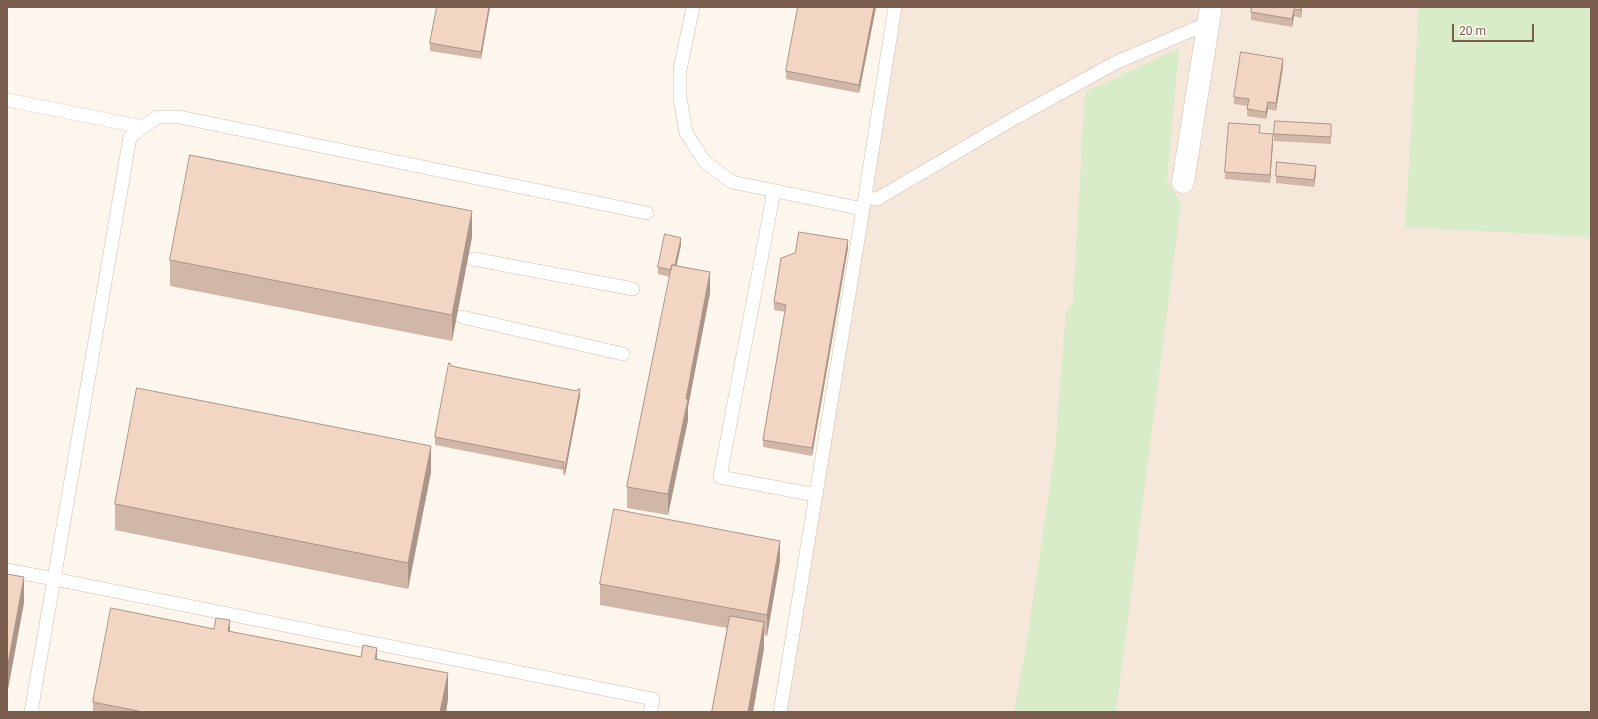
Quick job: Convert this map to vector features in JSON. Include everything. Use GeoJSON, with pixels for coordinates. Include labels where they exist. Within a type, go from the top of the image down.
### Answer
{"type":"FeatureCollection","features":[{"type":"Feature","properties":{"kind":"street"},"geometry":{"type":"LineString","coordinates":[[1183,182],[1210,15]]}},
{"type":"Feature","properties":{"kind":"lane"},"geometry":{"type":"LineString","coordinates":[[693,7],[680,70],[680,98],[686,133],[705,162],[732,182],[774,191],[864,204],[877,199],[1015,118],[1115,63],[1210,15]]}},
{"type":"Feature","properties":{"kind":"lane"},"geometry":{"type":"LineString","coordinates":[[780,712],[895,7]]}},
{"type":"Feature","properties":{"kind":"lane"},"geometry":{"type":"LineString","coordinates":[[7,100],[143,128]]}},
{"type":"Feature","properties":{"kind":"lane"},"geometry":{"type":"LineString","coordinates":[[31,712],[130,137],[157,117],[179,117],[647,213]]}},
{"type":"Feature","properties":{"kind":"lane"},"geometry":{"type":"LineString","coordinates":[[774,191],[720,477],[816,495]]}},
{"type":"Feature","properties":{"kind":"lane"},"geometry":{"type":"LineString","coordinates":[[473,259],[632,289]]}},
{"type":"Feature","properties":{"kind":"lane"},"geometry":{"type":"LineString","coordinates":[[462,317],[623,354]]}},
{"type":"Feature","properties":{"kind":"lane"},"geometry":{"type":"LineString","coordinates":[[7,570],[653,700],[650,712]]}},
{"type":"Feature","properties":{"kind":"shaded area"},"geometry":{"type":"Polygon","coordinates":[[[898,7],[1591,7],[1591,712],[780,712],[898,7]]]}},
{"type":"Feature","properties":{"kind":"green space"},"geometry":{"type":"Polygon","coordinates":[[[1419,7],[1591,7],[1591,237],[1405,227],[1419,7]]]}},
{"type":"Feature","properties":{"kind":"green space"},"geometry":{"type":"Polygon","coordinates":[[[1179,48],[1167,181],[1181,203],[1116,712],[1014,712],[1027,641],[1055,450],[1066,312],[1073,303],[1085,92],[1179,48]]]}},
{"type":"Feature","properties":{"kind":"building"},"geometry":{"type":"Polygon","coordinates":[[[437,7],[489,7],[481,52],[430,43],[437,7]]]}},
{"type":"Feature","properties":{"kind":"building"},"geometry":{"type":"Polygon","coordinates":[[[798,7],[874,7],[859,85],[786,71],[798,7]]]}},
{"type":"Feature","properties":{"kind":"building"},"geometry":{"type":"Polygon","coordinates":[[[1252,7],[1301,7],[1301,10],[1294,9],[1292,19],[1251,12],[1252,7]]]}},
{"type":"Feature","properties":{"kind":"building"},"geometry":{"type":"Polygon","coordinates":[[[1241,52],[1283,59],[1276,103],[1268,102],[1266,112],[1247,109],[1249,99],[1234,97],[1241,52]]]}},
{"type":"Feature","properties":{"kind":"building"},"geometry":{"type":"Polygon","coordinates":[[[1275,121],[1331,124],[1331,137],[1274,134],[1275,121]]]}},
{"type":"Feature","properties":{"kind":"building"},"geometry":{"type":"Polygon","coordinates":[[[1229,123],[1260,125],[1259,133],[1273,134],[1270,175],[1225,172],[1229,123]]]}},
{"type":"Feature","properties":{"kind":"building"},"geometry":{"type":"Polygon","coordinates":[[[190,155],[472,211],[452,315],[170,260],[190,155]]]}},
{"type":"Feature","properties":{"kind":"building"},"geometry":{"type":"Polygon","coordinates":[[[1277,162],[1316,166],[1314,180],[1276,176],[1277,162]]]}},
{"type":"Feature","properties":{"kind":"building"},"geometry":{"type":"Polygon","coordinates":[[[799,232],[848,240],[812,448],[763,440],[786,305],[774,302],[781,258],[795,253],[799,232]]]}},
{"type":"Feature","properties":{"kind":"building"},"geometry":{"type":"Polygon","coordinates":[[[665,234],[681,238],[675,265],[672,265],[671,270],[658,267],[665,234]]]}},
{"type":"Feature","properties":{"kind":"building"},"geometry":{"type":"Polygon","coordinates":[[[672,265],[710,272],[686,399],[688,399],[668,494],[627,487],[672,265]]]}},
{"type":"Feature","properties":{"kind":"building"},"geometry":{"type":"Polygon","coordinates":[[[449,363],[451,366],[577,391],[580,389],[565,468],[563,468],[564,462],[435,437],[449,363]]]}},
{"type":"Feature","properties":{"kind":"building"},"geometry":{"type":"Polygon","coordinates":[[[137,388],[431,446],[408,563],[115,504],[137,388]]]}},
{"type":"Feature","properties":{"kind":"building"},"geometry":{"type":"Polygon","coordinates":[[[614,509],[780,541],[767,615],[600,584],[614,509]]]}},
{"type":"Feature","properties":{"kind":"building"},"geometry":{"type":"Polygon","coordinates":[[[7,574],[24,577],[7,669],[7,574]]]}},
{"type":"Feature","properties":{"kind":"building"},"geometry":{"type":"Polygon","coordinates":[[[111,608],[214,629],[216,618],[230,620],[228,631],[361,657],[363,645],[377,648],[375,659],[448,673],[440,712],[143,712],[93,702],[111,608]]]}},
{"type":"Feature","properties":{"kind":"building"},"geometry":{"type":"Polygon","coordinates":[[[730,616],[764,622],[748,712],[712,712],[730,616]]]}}]}
